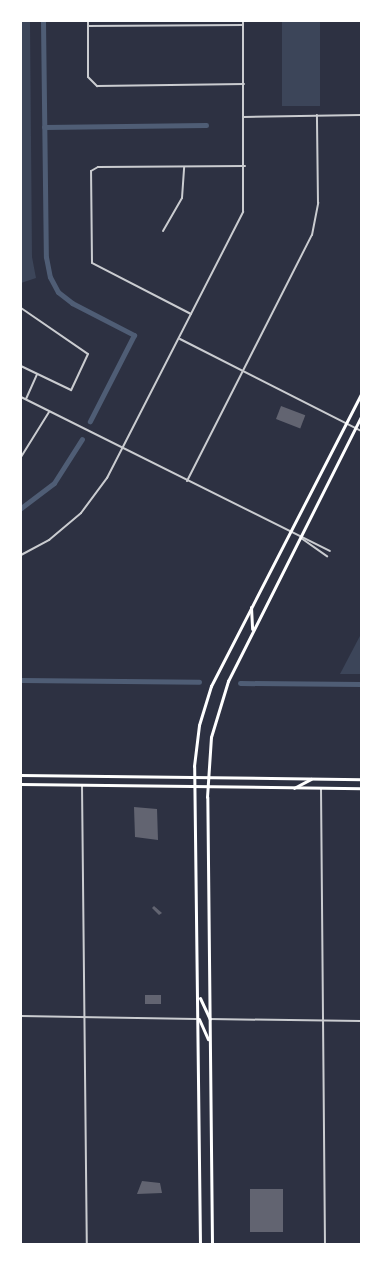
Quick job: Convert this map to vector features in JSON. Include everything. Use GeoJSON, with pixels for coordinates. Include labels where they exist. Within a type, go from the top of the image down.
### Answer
{"type":"FeatureCollection","features":[{"type":"Feature","properties":{"kind":"main road"},"geometry":{"type":"LineString","coordinates":[[200,1244],[195,787],[197,736],[208,694],[361,394]]}},
{"type":"Feature","properties":{"kind":"main road"},"geometry":{"type":"LineString","coordinates":[[212,1244],[207,787],[217,711],[252,632],[361,417]]}},
{"type":"Feature","properties":{"kind":"main road"},"geometry":{"type":"LineString","coordinates":[[251,607],[252,632]]}},
{"type":"Feature","properties":{"kind":"main road"},"geometry":{"type":"LineString","coordinates":[[21,775],[361,779]]}},
{"type":"Feature","properties":{"kind":"main road"},"geometry":{"type":"LineString","coordinates":[[294,788],[312,778]]}},
{"type":"Feature","properties":{"kind":"main road"},"geometry":{"type":"LineString","coordinates":[[21,784],[361,788]]}},
{"type":"Feature","properties":{"kind":"main road"},"geometry":{"type":"LineString","coordinates":[[198,993],[210,1019]]}},
{"type":"Feature","properties":{"kind":"main road"},"geometry":{"type":"LineString","coordinates":[[199,1019],[206,1026],[210,1049]]}},
{"type":"Feature","properties":{"kind":"street"},"geometry":{"type":"LineString","coordinates":[[88,21],[91,83],[244,84]]}},
{"type":"Feature","properties":{"kind":"street"},"geometry":{"type":"LineString","coordinates":[[21,555],[49,540],[82,513],[123,448],[243,212],[245,166],[243,21]]}},
{"type":"Feature","properties":{"kind":"street"},"geometry":{"type":"LineString","coordinates":[[88,26],[243,25]]}},
{"type":"Feature","properties":{"kind":"street"},"geometry":{"type":"LineString","coordinates":[[187,481],[245,371],[312,235],[318,203],[317,115]]}},
{"type":"Feature","properties":{"kind":"street"},"geometry":{"type":"LineString","coordinates":[[244,117],[361,115]]}},
{"type":"Feature","properties":{"kind":"street"},"geometry":{"type":"LineString","coordinates":[[191,314],[92,262],[91,171],[98,167],[245,166]]}},
{"type":"Feature","properties":{"kind":"street"},"geometry":{"type":"LineString","coordinates":[[163,231],[182,198],[184,167]]}},
{"type":"Feature","properties":{"kind":"street"},"geometry":{"type":"LineString","coordinates":[[21,308],[88,354],[71,390],[21,366]]}},
{"type":"Feature","properties":{"kind":"street"},"geometry":{"type":"LineString","coordinates":[[179,338],[361,431]]}},
{"type":"Feature","properties":{"kind":"street"},"geometry":{"type":"LineString","coordinates":[[26,399],[37,374]]}},
{"type":"Feature","properties":{"kind":"street"},"geometry":{"type":"LineString","coordinates":[[21,397],[290,533],[330,551]]}},
{"type":"Feature","properties":{"kind":"street"},"geometry":{"type":"LineString","coordinates":[[21,456],[49,411]]}},
{"type":"Feature","properties":{"kind":"street"},"geometry":{"type":"LineString","coordinates":[[300,536],[327,556]]}},
{"type":"Feature","properties":{"kind":"street"},"geometry":{"type":"LineString","coordinates":[[21,610],[22,621]]}},
{"type":"Feature","properties":{"kind":"street"},"geometry":{"type":"LineString","coordinates":[[82,785],[87,1244]]}},
{"type":"Feature","properties":{"kind":"street"},"geometry":{"type":"LineString","coordinates":[[321,788],[325,1244]]}},
{"type":"Feature","properties":{"kind":"street"},"geometry":{"type":"LineString","coordinates":[[21,1016],[199,1019]]}},
{"type":"Feature","properties":{"kind":"street"},"geometry":{"type":"LineString","coordinates":[[210,1019],[361,1021]]}},
{"type":"Feature","properties":{"kind":"shaded area"},"geometry":{"type":"Polygon","coordinates":[[[21,21],[30,21],[32,257],[36,278],[21,283],[21,21]]]}},
{"type":"Feature","properties":{"kind":"shaded area"},"geometry":{"type":"Polygon","coordinates":[[[282,21],[320,21],[320,106],[282,106],[282,21]]]}},
{"type":"Feature","properties":{"kind":"shaded area"},"geometry":{"type":"Polygon","coordinates":[[[361,634],[361,674],[340,674],[361,634]]]}},
{"type":"Feature","properties":{"kind":"building"},"geometry":{"type":"Polygon","coordinates":[[[281,406],[305,415],[300,428],[276,419],[281,406]]]}},
{"type":"Feature","properties":{"kind":"building"},"geometry":{"type":"Polygon","coordinates":[[[134,807],[157,809],[158,840],[135,837],[134,807]]]}},
{"type":"Feature","properties":{"kind":"building"},"geometry":{"type":"Polygon","coordinates":[[[154,906],[162,913],[159,915],[152,908],[154,906]]]}},
{"type":"Feature","properties":{"kind":"building"},"geometry":{"type":"Polygon","coordinates":[[[145,995],[161,995],[161,1004],[145,1004],[145,995]]]}},
{"type":"Feature","properties":{"kind":"building"},"geometry":{"type":"Polygon","coordinates":[[[142,1181],[160,1183],[162,1193],[137,1194],[142,1181]]]}},
{"type":"Feature","properties":{"kind":"building"},"geometry":{"type":"Polygon","coordinates":[[[250,1189],[283,1189],[283,1232],[250,1232],[250,1189]]]}},
{"type":"Feature","properties":{"kind":"waterway"},"geometry":{"type":"LineString","coordinates":[[43,21],[46,257],[50,277],[58,292],[72,303],[134,335],[90,421]]}},
{"type":"Feature","properties":{"kind":"waterway"},"geometry":{"type":"LineString","coordinates":[[44,127],[206,125]]}},
{"type":"Feature","properties":{"kind":"waterway"},"geometry":{"type":"LineString","coordinates":[[21,508],[54,483],[82,439]]}},
{"type":"Feature","properties":{"kind":"waterway"},"geometry":{"type":"LineString","coordinates":[[21,680],[199,682]]}},
{"type":"Feature","properties":{"kind":"waterway"},"geometry":{"type":"LineString","coordinates":[[240,683],[361,684]]}}]}
